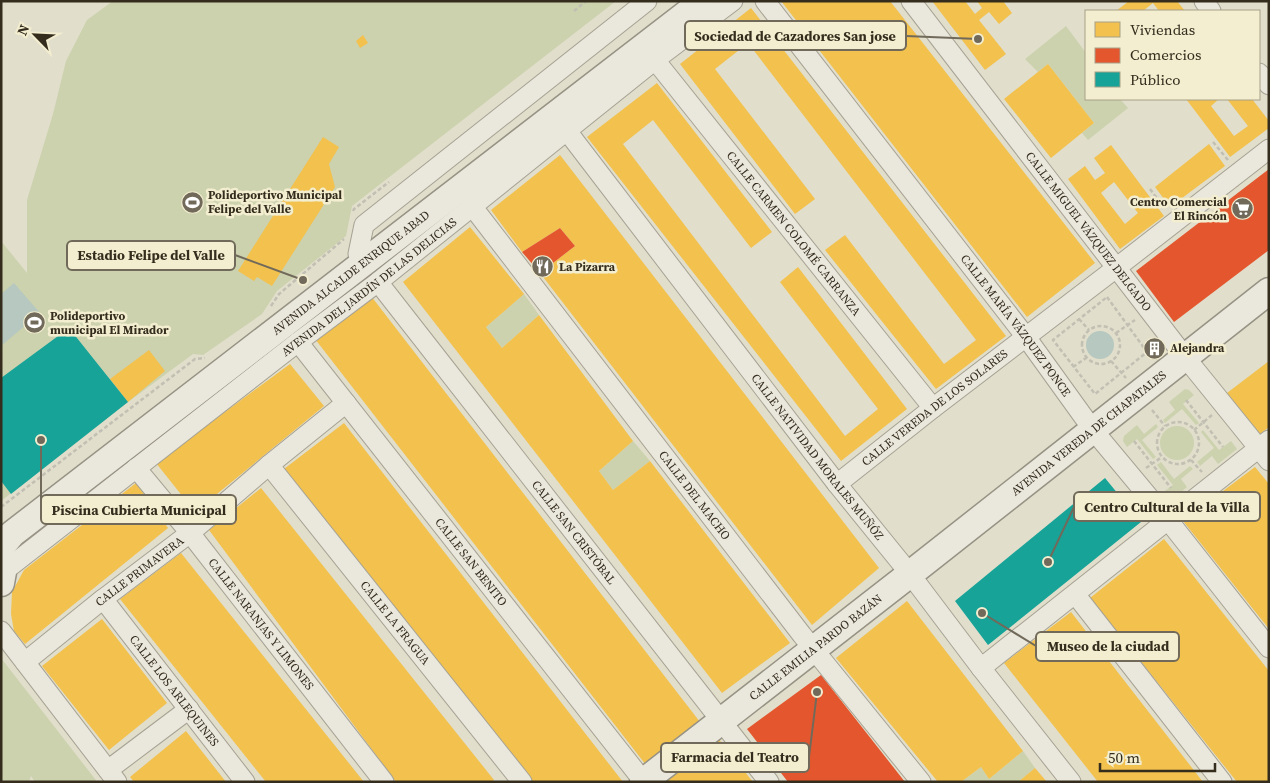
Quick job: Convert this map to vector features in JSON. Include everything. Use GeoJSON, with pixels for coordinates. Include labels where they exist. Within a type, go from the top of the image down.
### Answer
{"type":"FeatureCollection","features":[{"type":"Feature","properties":{"kind":"main road","name":"AVENIDA ALCALDE ENRIQUE ABAD"},"geometry":{"type":"LineString","coordinates":[[1,530],[7,529],[173,397],[291,307],[354,244],[431,194],[558,100],[684,1]]}},
{"type":"Feature","properties":{"kind":"main road","name":"AVENIDA ALCALDE ENRIQUE ABAD"},"geometry":{"type":"LineString","coordinates":[[2,566],[12,534],[703,1]]}},
{"type":"Feature","properties":{"kind":"main road","name":"AVENIDA VEREDA DE CHAPATALES"},"geometry":{"type":"LineString","coordinates":[[910,574],[1269,291]]}},
{"type":"Feature","properties":{"kind":"main road","name":"CALLE EMILIA PARDO BAZÁN"},"geometry":{"type":"LineString","coordinates":[[643,782],[720,720],[738,709],[910,574]]}},
{"type":"Feature","properties":{"kind":"street","name":"AVENIDA ALCALDE ENRIQUE ABAD"},"geometry":{"type":"LineString","coordinates":[[354,244],[364,225],[647,1]]}},
{"type":"Feature","properties":{"kind":"street","name":"AVENIDA DEL JARDÍN DE LAS DELICIAS"},"geometry":{"type":"LineString","coordinates":[[2,566],[136,468],[378,282],[655,60],[733,1]]}},
{"type":"Feature","properties":{"kind":"street","name":"CALLE MARÍA VÁZQUEZ PONCE"},"geometry":{"type":"LineString","coordinates":[[764,1],[1026,337],[1093,430],[1168,520],[1269,648]]}},
{"type":"Feature","properties":{"kind":"street","name":"CALLE MIGUEL VÁZQUEZ DELGADO"},"geometry":{"type":"LineString","coordinates":[[912,1],[1185,357],[1224,405],[1265,450]]}},
{"type":"Feature","properties":{"kind":"street","name":"CALLE CARMEN COLOMÉ CARRANZA"},"geometry":{"type":"LineString","coordinates":[[655,60],[933,408]]}},
{"type":"Feature","properties":{"kind":"street"},"geometry":{"type":"LineString","coordinates":[[1260,74],[1269,86]]}},
{"type":"Feature","properties":{"kind":"street","name":"CALLE NATIVIDAD MORALES MUÑÓZ"},"geometry":{"type":"LineString","coordinates":[[567,131],[837,484],[910,574],[1071,782]]}},
{"type":"Feature","properties":{"kind":"street","name":"CALLE VEREDA DE LOS SOLARES"},"geometry":{"type":"LineString","coordinates":[[837,484],[1269,149]]}},
{"type":"Feature","properties":{"kind":"street","name":"CALLE DEL MACHO"},"geometry":{"type":"LineString","coordinates":[[472,206],[813,649],[921,782]]}},
{"type":"Feature","properties":{"kind":"street","name":"CALLE SAN CRISTÓBAL"},"geometry":{"type":"LineString","coordinates":[[378,282],[769,782]]}},
{"type":"Feature","properties":{"kind":"street","name":"CALLE SAN BENITO"},"geometry":{"type":"LineString","coordinates":[[298,342],[643,782]]}},
{"type":"Feature","properties":{"kind":"street","name":"CALLE PRIMAVERA"},"geometry":{"type":"LineString","coordinates":[[25,662],[103,598],[190,533],[269,465],[346,404]]}},
{"type":"Feature","properties":{"kind":"street"},"geometry":{"type":"LineString","coordinates":[[981,668],[1168,520],[1265,450]]}},
{"type":"Feature","properties":{"kind":"street","name":"CALLE LA FRAGUA"},"geometry":{"type":"LineString","coordinates":[[269,465],[520,781]]}},
{"type":"Feature","properties":{"kind":"street","name":"CALLE NARANJAS Y LIMONES"},"geometry":{"type":"LineString","coordinates":[[136,468],[190,533],[384,782]]}},
{"type":"Feature","properties":{"kind":"street"},"geometry":{"type":"LineString","coordinates":[[1075,594],[1222,782]]}},
{"type":"Feature","properties":{"kind":"street","name":"CALLE LOS ARLEQUINES"},"geometry":{"type":"LineString","coordinates":[[103,598],[245,782]]}},
{"type":"Feature","properties":{"kind":"street"},"geometry":{"type":"LineString","coordinates":[[1,631],[112,776],[189,709]]}},
{"type":"Feature","properties":{"kind":"path"},"geometry":{"type":"LineString","coordinates":[[574,11],[586,1]]}},
{"type":"Feature","properties":{"kind":"path"},"geometry":{"type":"LineString","coordinates":[[1213,142],[1238,173]]}},
{"type":"Feature","properties":{"kind":"path"},"geometry":{"type":"LineString","coordinates":[[352,217],[354,209],[392,179]]}},
{"type":"Feature","properties":{"kind":"path"},"geometry":{"type":"LineString","coordinates":[[1150,189],[1175,222]]}},
{"type":"Feature","properties":{"kind":"path"},"geometry":{"type":"LineString","coordinates":[[271,307],[279,294],[354,244]]}},
{"type":"Feature","properties":{"kind":"path"},"geometry":{"type":"LineString","coordinates":[[1107,297],[1147,352],[1095,394],[1072,367],[1053,340],[1079,319],[1107,297]]}},
{"type":"Feature","properties":{"kind":"path"},"geometry":{"type":"LineString","coordinates":[[1075,314],[1089,330]]}},
{"type":"Feature","properties":{"kind":"path"},"geometry":{"type":"LineString","coordinates":[[1116,333],[1138,317]]}},
{"type":"Feature","properties":{"kind":"path"},"geometry":{"type":"LineString","coordinates":[[1100,326],[1111,329],[1116,333],[1120,345],[1116,357],[1106,364],[1095,364],[1086,358],[1083,352],[1082,341],[1089,330],[1100,326]]}},
{"type":"Feature","properties":{"kind":"path"},"geometry":{"type":"LineString","coordinates":[[1,507],[195,359],[210,358]]}},
{"type":"Feature","properties":{"kind":"path"},"geometry":{"type":"LineString","coordinates":[[1072,367],[1086,358]]}},
{"type":"Feature","properties":{"kind":"path"},"geometry":{"type":"LineString","coordinates":[[1111,361],[1126,378]]}},
{"type":"Feature","properties":{"kind":"path"},"geometry":{"type":"LineString","coordinates":[[1186,400],[1223,447]]}},
{"type":"Feature","properties":{"kind":"path"},"geometry":{"type":"LineString","coordinates":[[1194,430],[1224,405]]}},
{"type":"Feature","properties":{"kind":"path"},"geometry":{"type":"LineString","coordinates":[[1152,409],[1165,426]]}},
{"type":"Feature","properties":{"kind":"path"},"geometry":{"type":"LineString","coordinates":[[1177,422],[1184,423],[1194,430],[1199,442],[1196,455],[1185,463],[1172,464],[1162,457],[1156,444],[1160,431],[1165,426],[1177,422]]}},
{"type":"Feature","properties":{"kind":"path"},"geometry":{"type":"LineString","coordinates":[[1134,441],[1171,488]]}},
{"type":"Feature","properties":{"kind":"green space","name":"Polideportivo Municipal Felipe del Valle"},"geometry":{"type":"Polygon","coordinates":[[[113,1],[616,1],[352,206],[346,236],[277,291],[262,314],[203,355],[193,354],[1,501],[1,241],[27,273],[27,200],[53,114],[66,61],[87,20],[113,1]]]}},
{"type":"Feature","properties":{"kind":"green space"},"geometry":{"type":"Polygon","coordinates":[[[1066,26],[1085,52],[1085,100],[1121,100],[1128,108],[1088,140],[1082,133],[1094,123],[1048,64],[1038,72],[1025,59],[1066,26]]]}},
{"type":"Feature","properties":{"kind":"green space"},"geometry":{"type":"Polygon","coordinates":[[[524,294],[539,315],[502,348],[486,327],[524,294]]]}},
{"type":"Feature","properties":{"kind":"green space"},"geometry":{"type":"Polygon","coordinates":[[[1185,389],[1194,395],[1183,404],[1199,423],[1196,425],[1182,409],[1165,423],[1163,420],[1175,410],[1169,402],[1185,389]]]}},
{"type":"Feature","properties":{"kind":"green space"},"geometry":{"type":"Polygon","coordinates":[[[1156,424],[1158,427],[1142,440],[1156,457],[1153,459],[1137,439],[1127,447],[1123,441],[1124,436],[1137,425],[1144,434],[1156,424]]]}},
{"type":"Feature","properties":{"kind":"green space"},"geometry":{"type":"Polygon","coordinates":[[[1177,426],[1189,431],[1194,443],[1189,455],[1177,460],[1165,455],[1160,443],[1165,431],[1177,426]]]}},
{"type":"Feature","properties":{"kind":"green space"},"geometry":{"type":"Polygon","coordinates":[[[1203,430],[1219,450],[1231,441],[1237,449],[1218,464],[1212,456],[1200,466],[1197,462],[1214,448],[1201,432],[1203,430]]]}},
{"type":"Feature","properties":{"kind":"green space"},"geometry":{"type":"Polygon","coordinates":[[[633,441],[650,461],[613,490],[599,471],[633,441]]]}},
{"type":"Feature","properties":{"kind":"green space"},"geometry":{"type":"Polygon","coordinates":[[[1161,462],[1174,479],[1190,466],[1193,469],[1181,479],[1187,487],[1173,499],[1165,497],[1162,493],[1173,485],[1157,465],[1161,462]]]}},
{"type":"Feature","properties":{"kind":"green space"},"geometry":{"type":"Polygon","coordinates":[[[1,658],[97,782],[35,782],[31,776],[29,782],[1,782],[1,658]]]}},
{"type":"Feature","properties":{"kind":"green space"},"geometry":{"type":"Polygon","coordinates":[[[1023,751],[1035,768],[1018,782],[961,782],[981,767],[989,779],[1023,751]]]}},
{"type":"Feature","properties":{"kind":"shaded area"},"geometry":{"type":"Polygon","coordinates":[[[14,283],[40,313],[1,346],[1,294],[14,283]]]}},
{"type":"Feature","properties":{"kind":"shaded area"},"geometry":{"type":"Polygon","coordinates":[[[1100,331],[1110,335],[1114,345],[1110,355],[1100,359],[1090,355],[1086,345],[1090,335],[1100,331]]]}},
{"type":"Feature","properties":{"kind":"building: Viviendas"},"geometry":{"type":"Polygon","coordinates":[[[781,1],[890,1],[1095,263],[1027,317],[781,1]]]}},
{"type":"Feature","properties":{"kind":"building: Viviendas"},"geometry":{"type":"Polygon","coordinates":[[[932,1],[965,1],[975,14],[982,8],[977,1],[1003,1],[1012,13],[999,24],[989,12],[979,20],[1006,54],[985,70],[932,1]]]}},
{"type":"Feature","properties":{"kind":"building: Viviendas"},"geometry":{"type":"Polygon","coordinates":[[[1129,1],[1177,1],[1184,10],[1158,10],[1153,3],[1144,10],[1117,10],[1129,1]]]}},
{"type":"Feature","properties":{"kind":"building: Viviendas"},"geometry":{"type":"Polygon","coordinates":[[[751,8],[1006,336],[936,389],[825,250],[845,235],[944,364],[976,340],[748,43],[715,69],[815,199],[795,214],[680,64],[751,8]]]}},
{"type":"Feature","properties":{"kind":"building: Viviendas"},"geometry":{"type":"Polygon","coordinates":[[[363,35],[368,43],[360,48],[356,41],[363,35]]]}},
{"type":"Feature","properties":{"kind":"building: Viviendas"},"geometry":{"type":"Polygon","coordinates":[[[1048,64],[1094,123],[1051,158],[1004,99],[1048,64]]]}},
{"type":"Feature","properties":{"kind":"building: Viviendas"},"geometry":{"type":"Polygon","coordinates":[[[657,83],[772,232],[751,248],[653,120],[623,144],[845,436],[878,409],[780,282],[798,267],[907,409],[841,461],[587,137],[657,83]]]}},
{"type":"Feature","properties":{"kind":"building: Viviendas"},"geometry":{"type":"Polygon","coordinates":[[[1187,100],[1218,100],[1211,106],[1234,136],[1248,126],[1228,100],[1253,100],[1269,121],[1269,128],[1230,157],[1187,100]]]}},
{"type":"Feature","properties":{"kind":"building: Viviendas"},"geometry":{"type":"Polygon","coordinates":[[[323,137],[339,147],[329,164],[335,187],[272,286],[257,277],[254,281],[238,271],[323,137]]]}},
{"type":"Feature","properties":{"kind":"building: Viviendas"},"geometry":{"type":"Polygon","coordinates":[[[1209,144],[1225,166],[1170,207],[1155,187],[1209,144]]]}},
{"type":"Feature","properties":{"kind":"building: Viviendas"},"geometry":{"type":"Polygon","coordinates":[[[1111,145],[1164,216],[1120,249],[1068,179],[1085,166],[1095,180],[1105,173],[1094,158],[1111,145]],[[1114,182],[1101,193],[1125,224],[1138,213],[1114,182]]]}},
{"type":"Feature","properties":{"kind":"building: Viviendas"},"geometry":{"type":"Polygon","coordinates":[[[560,155],[879,568],[812,625],[540,273],[575,246],[560,228],[522,252],[491,210],[560,155]]]}},
{"type":"Feature","properties":{"kind":"building: Viviendas"},"geometry":{"type":"Polygon","coordinates":[[[470,227],[524,294],[486,327],[502,348],[539,315],[633,441],[599,471],[613,490],[650,461],[790,643],[722,693],[403,282],[470,227]]]}},
{"type":"Feature","properties":{"kind":"building: Viviendas"},"geometry":{"type":"Polygon","coordinates":[[[371,296],[700,722],[646,765],[315,339],[371,296]]]}},
{"type":"Feature","properties":{"kind":"building: Viviendas","name":"Alejandra"},"geometry":{"type":"Polygon","coordinates":[[[1155,341],[1160,348],[1153,355],[1147,348],[1155,341]]]}},
{"type":"Feature","properties":{"kind":"building: Viviendas"},"geometry":{"type":"Polygon","coordinates":[[[149,350],[165,371],[128,402],[110,379],[149,350]]]}},
{"type":"Feature","properties":{"kind":"building: Viviendas"},"geometry":{"type":"Polygon","coordinates":[[[1269,361],[1269,427],[1260,434],[1227,393],[1269,361]]]}},
{"type":"Feature","properties":{"kind":"building: Viviendas"},"geometry":{"type":"Polygon","coordinates":[[[290,364],[324,406],[195,512],[156,463],[290,364]]]}},
{"type":"Feature","properties":{"kind":"building: Viviendas"},"geometry":{"type":"Polygon","coordinates":[[[344,423],[623,782],[528,782],[284,469],[344,423]]]}},
{"type":"Feature","properties":{"kind":"building: Viviendas"},"geometry":{"type":"Polygon","coordinates":[[[1255,467],[1269,484],[1269,629],[1183,521],[1255,467]]]}},
{"type":"Feature","properties":{"kind":"building: Viviendas"},"geometry":{"type":"Polygon","coordinates":[[[136,483],[168,528],[25,644],[14,631],[11,614],[12,592],[24,570],[136,483]]]}},
{"type":"Feature","properties":{"kind":"building: Viviendas"},"geometry":{"type":"Polygon","coordinates":[[[261,488],[494,780],[491,782],[396,782],[209,530],[261,488]]]}},
{"type":"Feature","properties":{"kind":"building: Viviendas"},"geometry":{"type":"Polygon","coordinates":[[[1164,539],[1269,671],[1269,782],[1237,782],[1090,598],[1164,539]]]}},
{"type":"Feature","properties":{"kind":"building: Viviendas"},"geometry":{"type":"Polygon","coordinates":[[[181,553],[364,782],[266,782],[120,599],[181,553]]]}},
{"type":"Feature","properties":{"kind":"building: Viviendas"},"geometry":{"type":"Polygon","coordinates":[[[907,601],[1023,751],[989,779],[981,767],[961,782],[938,782],[836,658],[907,601]]]}},
{"type":"Feature","properties":{"kind":"building: Viviendas"},"geometry":{"type":"Polygon","coordinates":[[[1071,612],[1203,782],[1098,782],[1004,663],[1071,612]]]}},
{"type":"Feature","properties":{"kind":"building: Viviendas"},"geometry":{"type":"Polygon","coordinates":[[[102,619],[167,703],[109,750],[42,666],[102,619]]]}},
{"type":"Feature","properties":{"kind":"building: Viviendas"},"geometry":{"type":"Polygon","coordinates":[[[186,731],[226,782],[134,782],[130,777],[186,731]]]}},
{"type":"Feature","properties":{"kind":"building: Viviendas"},"geometry":{"type":"Polygon","coordinates":[[[717,737],[753,782],[664,782],[717,737]]]}},
{"type":"Feature","properties":{"kind":"building: Viviendas"},"geometry":{"type":"Polygon","coordinates":[[[1035,768],[1047,782],[1018,782],[1035,768]]]}},
{"type":"Feature","properties":{"kind":"building: Comercios","name":"Centro Comercial El Rincón"},"geometry":{"type":"Polygon","coordinates":[[[1269,169],[1269,250],[1174,322],[1136,271],[1269,169]]]}},
{"type":"Feature","properties":{"kind":"building: Comercios"},"geometry":{"type":"Polygon","coordinates":[[[560,228],[575,246],[540,273],[522,252],[560,228]]]}},
{"type":"Feature","properties":{"kind":"building: Comercios"},"geometry":{"type":"Polygon","coordinates":[[[821,675],[905,782],[788,782],[747,729],[821,675]]]}},
{"type":"Feature","properties":{"kind":"building: Público","name":"Polideportivo municipal El Mirador"},"geometry":{"type":"Polygon","coordinates":[[[69,328],[128,402],[11,494],[1,481],[1,378],[69,328]]]}},
{"type":"Feature","properties":{"kind":"building: Público"},"geometry":{"type":"Polygon","coordinates":[[[1105,478],[1141,522],[988,645],[955,601],[1105,478]]]}},
{"type":"Feature","properties":{"kind":"place","name":"Sociedad de Cazadores San jose"},"geometry":{"type":"Point","coordinates":[978,39]}},
{"type":"Feature","properties":{"kind":"place","name":"Polideportivo Municipal Felipe del Valle"},"geometry":{"type":"Point","coordinates":[192,202]}},
{"type":"Feature","properties":{"kind":"place","name":"Centro Comercial El Rincón"},"geometry":{"type":"Point","coordinates":[1243,209]}},
{"type":"Feature","properties":{"kind":"place","name":"La Pizarra"},"geometry":{"type":"Point","coordinates":[543,267]}},
{"type":"Feature","properties":{"kind":"place","name":"Estadio Felipe del Valle"},"geometry":{"type":"Point","coordinates":[303,280]}},
{"type":"Feature","properties":{"kind":"place","name":"Polideportivo municipal El Mirador"},"geometry":{"type":"Point","coordinates":[34,323]}},
{"type":"Feature","properties":{"kind":"place","name":"Alejandra"},"geometry":{"type":"Point","coordinates":[1154,348]}},
{"type":"Feature","properties":{"kind":"place","name":"Piscina Cubierta Municipal"},"geometry":{"type":"Point","coordinates":[41,440]}},
{"type":"Feature","properties":{"kind":"place","name":"Centro Cultural de la Villa"},"geometry":{"type":"Point","coordinates":[1048,562]}},
{"type":"Feature","properties":{"kind":"place","name":"Museo de la ciudad"},"geometry":{"type":"Point","coordinates":[982,613]}},
{"type":"Feature","properties":{"kind":"place","name":"Farmacia del Teatro"},"geometry":{"type":"Point","coordinates":[817,692]}}]}
